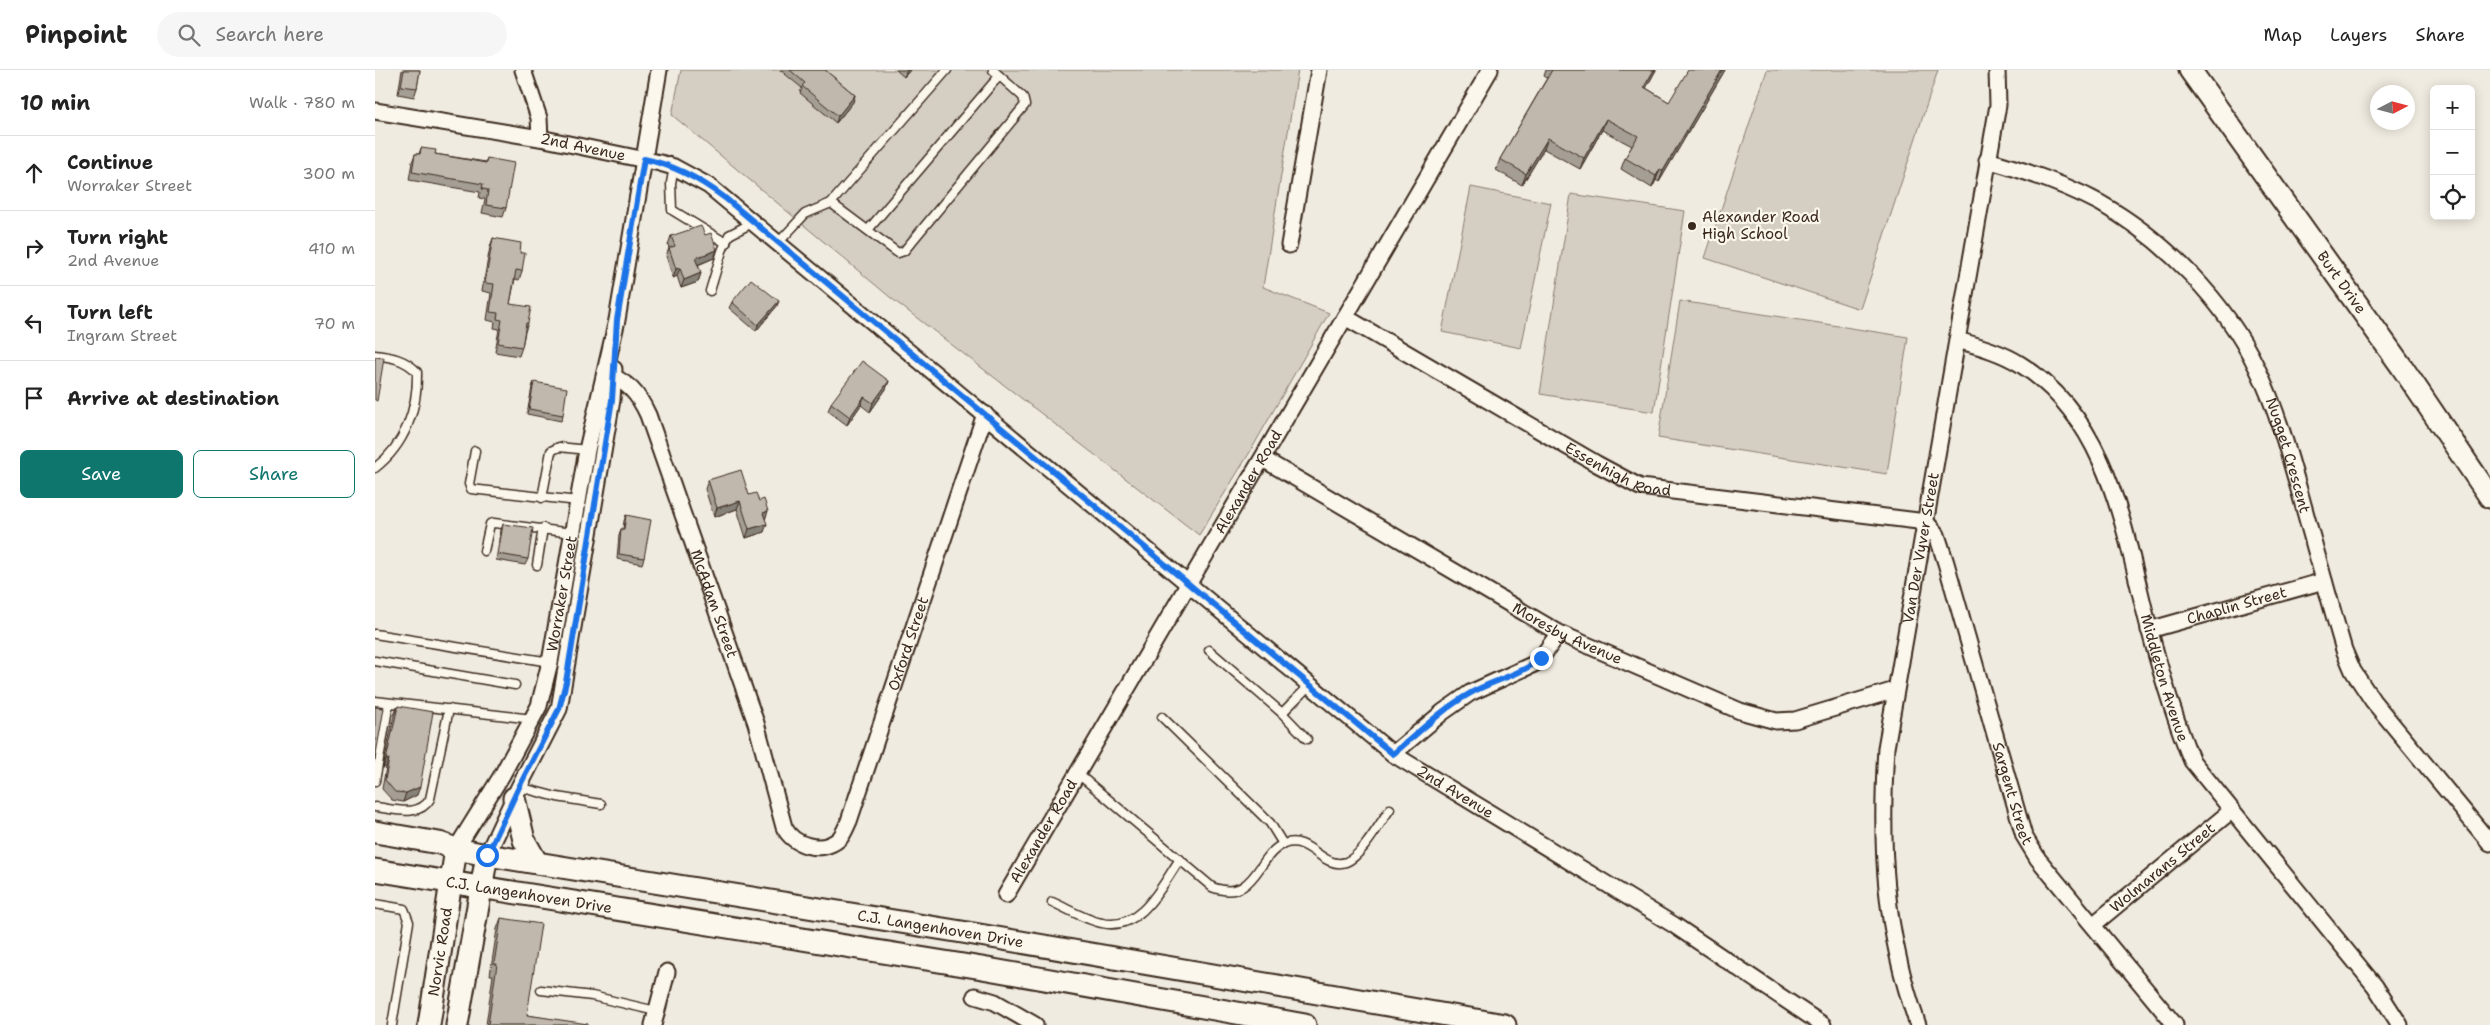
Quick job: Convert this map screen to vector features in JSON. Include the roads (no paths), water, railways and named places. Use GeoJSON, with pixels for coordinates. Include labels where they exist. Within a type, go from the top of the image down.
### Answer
{"type":"FeatureCollection","features":[{"type":"Feature","properties":{"kind":"main road","name":"Burt Drive"},"geometry":{"type":"LineString","coordinates":[[2190,70],[2402,367],[2490,497]]}},
{"type":"Feature","properties":{"kind":"main road"},"geometry":{"type":"LineString","coordinates":[[516,792],[524,840],[537,862]]}},
{"type":"Feature","properties":{"kind":"main road","name":"C.J. Langenhoven Drive"},"geometry":{"type":"LineString","coordinates":[[375,832],[439,843],[456,849],[487,855],[962,932],[1505,1025]]}},
{"type":"Feature","properties":{"kind":"main road","name":"Norvic Road"},"geometry":{"type":"LineString","coordinates":[[429,1025],[456,849]]}},
{"type":"Feature","properties":{"kind":"main road","name":"Norvic Road"},"geometry":{"type":"LineString","coordinates":[[457,1025],[487,855]]}},
{"type":"Feature","properties":{"kind":"main road","name":"C.J. Langenhoven Drive"},"geometry":{"type":"LineString","coordinates":[[375,870],[982,968],[1305,1025]]}},
{"type":"Feature","properties":{"kind":"street"},"geometry":{"type":"LineString","coordinates":[[523,70],[539,118],[540,138]]}},
{"type":"Feature","properties":{"kind":"street","name":"Worraker Street"},"geometry":{"type":"LineString","coordinates":[[456,849],[502,775],[539,706],[550,662],[587,450],[609,374],[659,70]]}},
{"type":"Feature","properties":{"kind":"street"},"geometry":{"type":"LineString","coordinates":[[1289,245],[1319,70]]}},
{"type":"Feature","properties":{"kind":"street","name":"Alexander Road"},"geometry":{"type":"LineString","coordinates":[[1007,895],[1490,70]]}},
{"type":"Feature","properties":{"kind":"street","name":"Van Der Vyver Street"},"geometry":{"type":"LineString","coordinates":[[1918,1025],[1904,986],[1890,926],[1883,839],[1886,748],[1998,105],[1997,70]]}},
{"type":"Feature","properties":{"kind":"street","name":"2nd Avenue"},"geometry":{"type":"LineString","coordinates":[[375,111],[540,138],[644,159],[674,167],[709,186],[779,242],[1393,754],[1674,925],[1823,1025]]}},
{"type":"Feature","properties":{"kind":"street","name":"Nugget Crescent"},"geometry":{"type":"LineString","coordinates":[[1987,160],[2070,188],[2115,213],[2156,243],[2181,265],[2218,306],[2257,367],[2270,399],[2290,458],[2344,650],[2363,688],[2490,843]]}},
{"type":"Feature","properties":{"kind":"street","name":"Essenhigh Road"},"geometry":{"type":"LineString","coordinates":[[1345,317],[1597,464],[1640,487],[1926,522]]}},
{"type":"Feature","properties":{"kind":"street","name":"Middleton Avenue"},"geometry":{"type":"LineString","coordinates":[[1957,340],[1999,354],[2020,364],[2056,391],[2087,432],[2099,454],[2117,504],[2149,630],[2179,729],[2192,762],[2375,986],[2400,1025]]}},
{"type":"Feature","properties":{"kind":"street","name":"Worraker Street"},"geometry":{"type":"LineString","coordinates":[[487,855],[516,792],[548,734],[561,700],[612,400],[609,374]]}},
{"type":"Feature","properties":{"kind":"street","name":"McAdam Street"},"geometry":{"type":"LineString","coordinates":[[609,374],[632,388],[639,396],[648,415],[756,723],[784,827],[792,839],[806,845]]}},
{"type":"Feature","properties":{"kind":"street","name":"Oxford Street"},"geometry":{"type":"LineString","coordinates":[[806,845],[824,846],[833,843],[843,834],[849,821],[985,414]]}},
{"type":"Feature","properties":{"kind":"street","name":"Moresby Avenue"},"geometry":{"type":"LineString","coordinates":[[1263,459],[1559,633],[1740,711],[1776,721],[1795,720],[1895,690]]}},
{"type":"Feature","properties":{"kind":"street","name":"Sargent Street"},"geometry":{"type":"LineString","coordinates":[[1926,522],[1937,535],[1946,563],[2024,836],[2038,859],[2175,1025]]}},
{"type":"Feature","properties":{"kind":"street","name":"Chaplin Street"},"geometry":{"type":"LineString","coordinates":[[2149,630],[2324,581]]}},
{"type":"Feature","properties":{"kind":"street"},"geometry":{"type":"LineString","coordinates":[[1393,754],[1443,712],[1470,693],[1534,664],[1559,633]]}},
{"type":"Feature","properties":{"kind":"street","name":"Wolmarans Street"},"geometry":{"type":"LineString","coordinates":[[2093,925],[2231,811]]}},
{"type":"Feature","properties":{"kind":"street"},"geometry":{"type":"LineString","coordinates":[[655,1018],[667,972]]}},
{"type":"Feature","properties":{"kind":"street"},"geometry":{"type":"LineString","coordinates":[[975,996],[995,1002],[1035,1025]]}},
{"type":"Feature","properties":{"kind":"lane"},"geometry":{"type":"LineString","coordinates":[[779,242],[805,214],[831,203],[947,70]]}},
{"type":"Feature","properties":{"kind":"lane"},"geometry":{"type":"LineString","coordinates":[[831,203],[898,253],[904,251],[1025,105],[1023,97],[996,73],[868,230]]}},
{"type":"Feature","properties":{"kind":"lane"},"geometry":{"type":"LineString","coordinates":[[674,167],[671,183],[672,210],[725,243]]}},
{"type":"Feature","properties":{"kind":"lane"},"geometry":{"type":"LineString","coordinates":[[710,290],[729,235],[754,222]]}},
{"type":"Feature","properties":{"kind":"lane"},"geometry":{"type":"LineString","coordinates":[[375,354],[395,358],[410,365],[417,372],[417,380],[413,410],[407,427],[387,458],[375,468]]}},
{"type":"Feature","properties":{"kind":"lane"},"geometry":{"type":"LineString","coordinates":[[542,498],[551,451],[559,446],[587,450]]}},
{"type":"Feature","properties":{"kind":"lane"},"geometry":{"type":"LineString","coordinates":[[475,451],[469,484],[471,489],[578,501]]}},
{"type":"Feature","properties":{"kind":"lane"},"geometry":{"type":"LineString","coordinates":[[484,551],[490,524],[572,532]]}},
{"type":"Feature","properties":{"kind":"lane"},"geometry":{"type":"LineString","coordinates":[[537,565],[543,528]]}},
{"type":"Feature","properties":{"kind":"lane"},"geometry":{"type":"LineString","coordinates":[[375,634],[550,662]]}},
{"type":"Feature","properties":{"kind":"lane"},"geometry":{"type":"LineString","coordinates":[[1209,650],[1282,713],[1307,739]]}},
{"type":"Feature","properties":{"kind":"lane"},"geometry":{"type":"LineString","coordinates":[[375,661],[515,685]]}},
{"type":"Feature","properties":{"kind":"lane"},"geometry":{"type":"LineString","coordinates":[[1282,713],[1310,685]]}},
{"type":"Feature","properties":{"kind":"lane"},"geometry":{"type":"LineString","coordinates":[[375,701],[533,719]]}},
{"type":"Feature","properties":{"kind":"lane"},"geometry":{"type":"LineString","coordinates":[[375,782],[389,703]]}},
{"type":"Feature","properties":{"kind":"lane"},"geometry":{"type":"LineString","coordinates":[[375,807],[413,811],[426,805],[430,799],[449,710]]}},
{"type":"Feature","properties":{"kind":"lane"},"geometry":{"type":"LineString","coordinates":[[1162,717],[1270,823],[1283,844]]}},
{"type":"Feature","properties":{"kind":"lane"},"geometry":{"type":"LineString","coordinates":[[1077,773],[1212,887],[1224,891],[1235,889],[1250,880],[1283,844],[1301,842],[1334,862],[1347,862],[1361,850],[1390,810]]}},
{"type":"Feature","properties":{"kind":"lane"},"geometry":{"type":"LineString","coordinates":[[516,792],[601,804]]}},
{"type":"Feature","properties":{"kind":"lane"},"geometry":{"type":"LineString","coordinates":[[1052,902],[1102,924],[1120,924],[1137,918],[1180,859]]}},
{"type":"Feature","properties":{"kind":"lane"},"geometry":{"type":"LineString","coordinates":[[375,904],[404,909],[409,922],[392,1025]]}},
{"type":"Feature","properties":{"kind":"lane"},"geometry":{"type":"LineString","coordinates":[[541,990],[592,996],[655,1018]]}},
{"type":"Feature","properties":{"kind":"place","name":"Alexander Road High School"},"geometry":{"type":"Point","coordinates":[1692,226]}}]}
